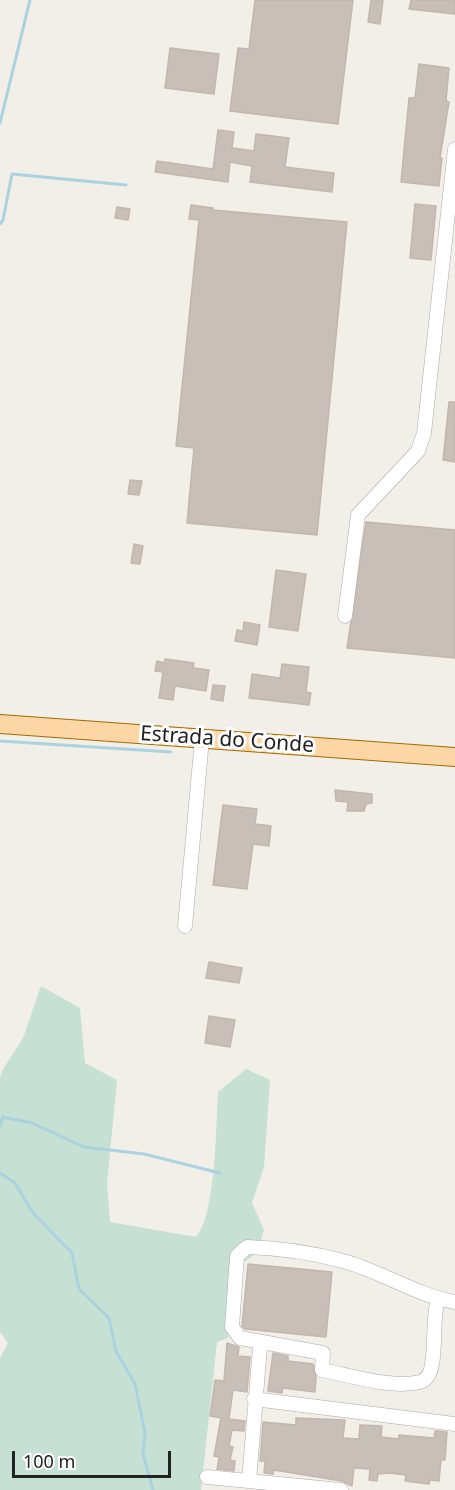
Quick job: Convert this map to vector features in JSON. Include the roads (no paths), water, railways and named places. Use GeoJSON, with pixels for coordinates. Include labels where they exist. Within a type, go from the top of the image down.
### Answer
{"type":"FeatureCollection","features":[{"type":"Feature","properties":{"kind":"main road","name":"Estrada do Conde"},"geometry":{"type":"LineString","coordinates":[[0,724],[455,756]]}},
{"type":"Feature","properties":{"kind":"street"},"geometry":{"type":"LineString","coordinates":[[345,616],[358,515],[418,452],[424,433],[455,149]]}},
{"type":"Feature","properties":{"kind":"street"},"geometry":{"type":"LineString","coordinates":[[185,926],[202,738]]}},
{"type":"Feature","properties":{"kind":"street"},"geometry":{"type":"LineString","coordinates":[[438,1299],[434,1316],[432,1365],[428,1377],[421,1382],[387,1382],[322,1370],[323,1353],[240,1338],[232,1327],[237,1256],[247,1247],[344,1261],[438,1299],[455,1302]]}},
{"type":"Feature","properties":{"kind":"street"},"geometry":{"type":"LineString","coordinates":[[249,1481],[260,1347]]}},
{"type":"Feature","properties":{"kind":"street"},"geometry":{"type":"LineString","coordinates":[[254,1399],[455,1424]]}},
{"type":"Feature","properties":{"kind":"street"},"geometry":{"type":"LineString","coordinates":[[207,1477],[341,1490]]}},
{"type":"Feature","properties":{"kind":"waterway"},"geometry":{"type":"LineString","coordinates":[[0,123],[30,0]]}},
{"type":"Feature","properties":{"kind":"waterway"},"geometry":{"type":"LineString","coordinates":[[0,224],[3,220],[12,174],[126,185]]}},
{"type":"Feature","properties":{"kind":"waterway"},"geometry":{"type":"LineString","coordinates":[[0,741],[171,752]]}},
{"type":"Feature","properties":{"kind":"waterway"},"geometry":{"type":"LineString","coordinates":[[0,1126],[3,1117],[32,1123],[84,1147],[144,1154],[220,1173]]}},
{"type":"Feature","properties":{"kind":"waterway"},"geometry":{"type":"LineString","coordinates":[[0,1173],[15,1183],[33,1213],[72,1253],[79,1289],[109,1318],[116,1351],[135,1384],[145,1433],[143,1454],[153,1490]]}}]}
